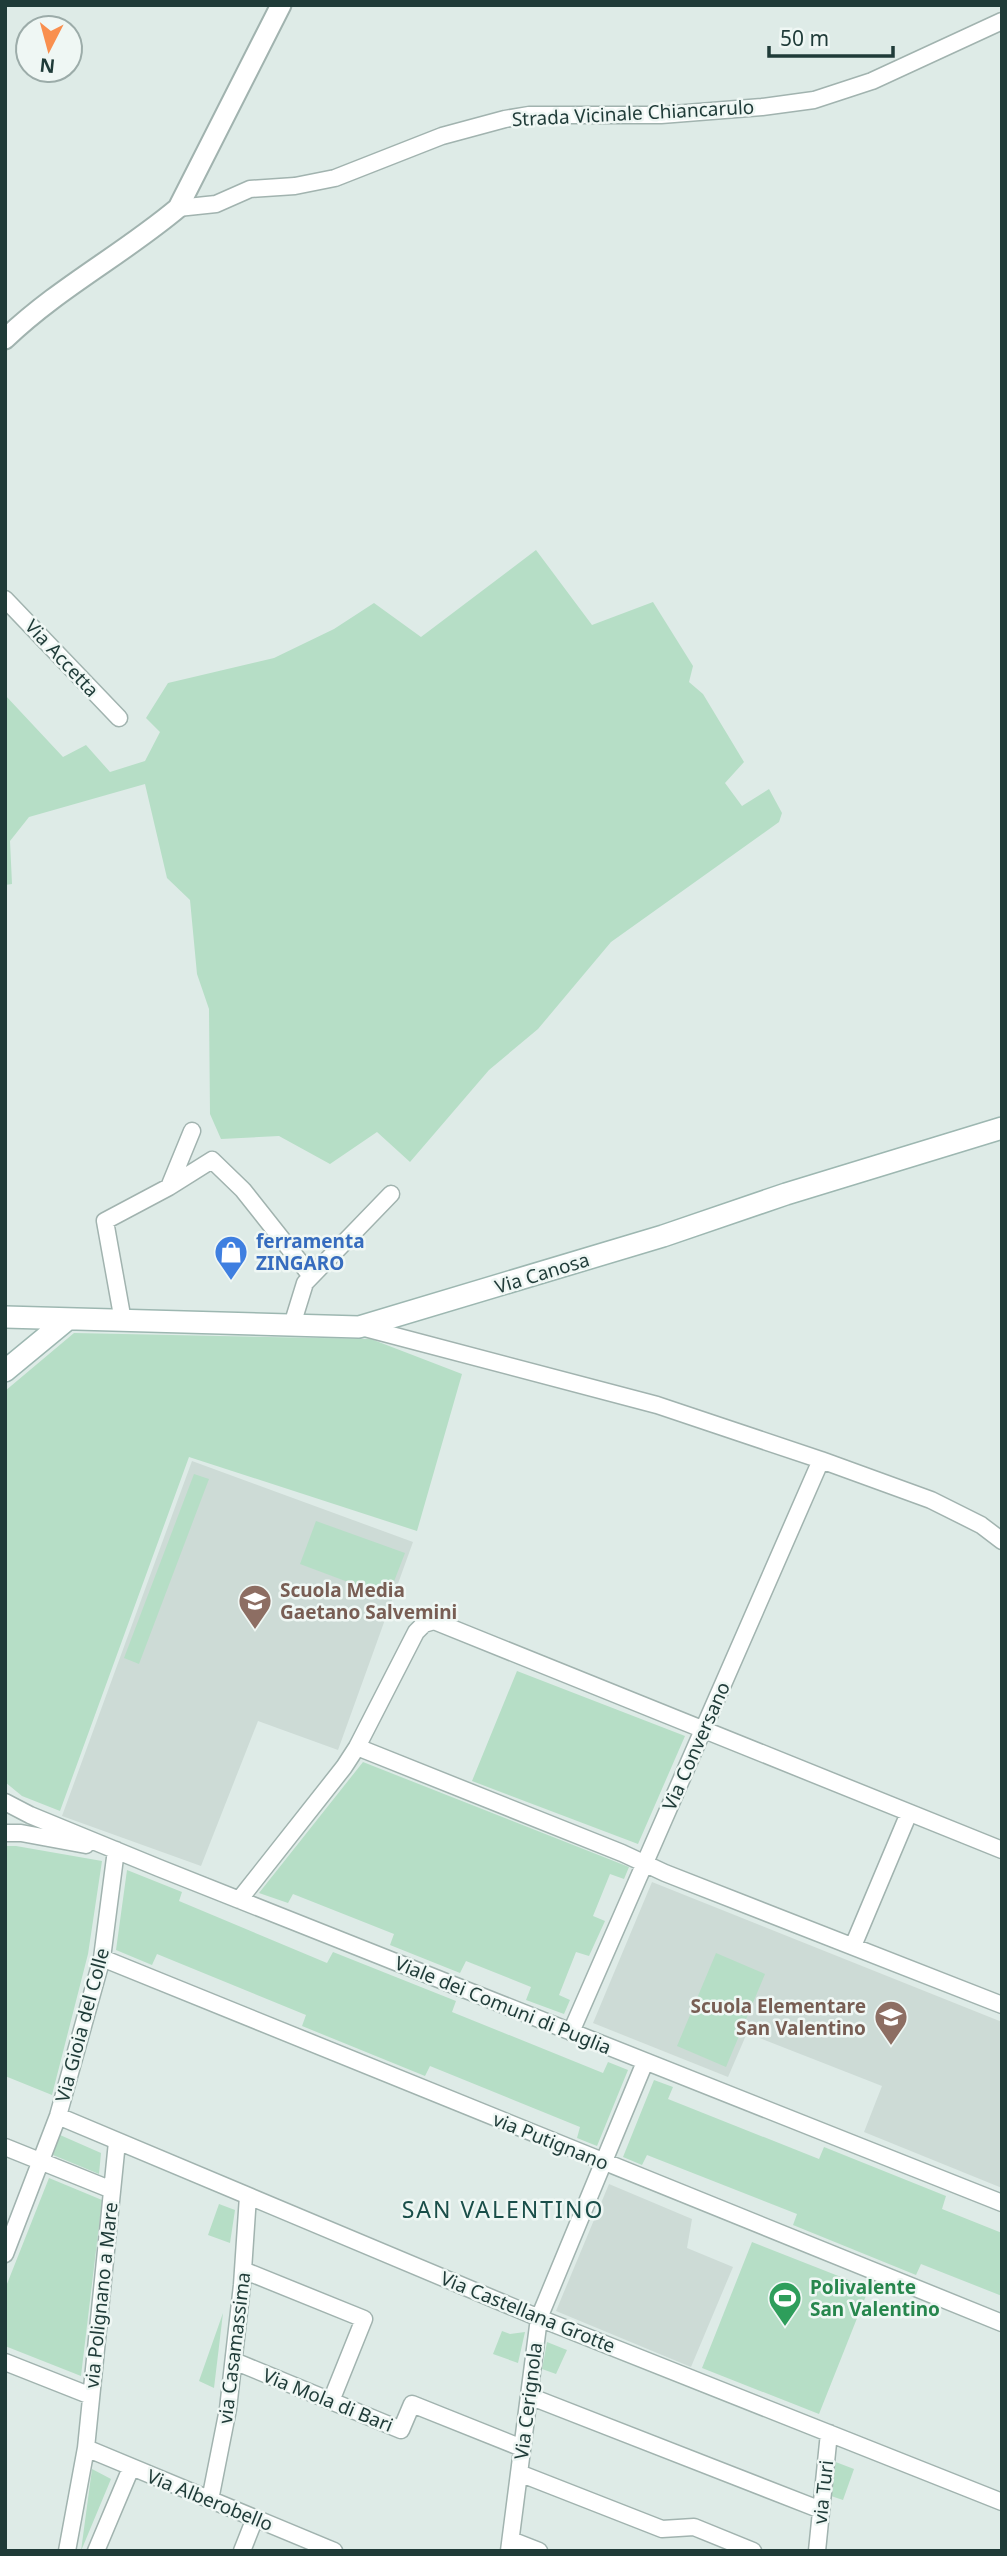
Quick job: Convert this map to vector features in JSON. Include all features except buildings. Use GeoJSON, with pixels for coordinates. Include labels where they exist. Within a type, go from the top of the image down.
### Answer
{"type":"FeatureCollection","features":[{"type":"Feature","properties":{"kind":"main road","name":"Via Canosa"},"geometry":{"type":"LineString","coordinates":[[5,1317],[359,1326],[650,1240],[786,1194],[1002,1128]]}},
{"type":"Feature","properties":{"kind":"main road"},"geometry":{"type":"LineString","coordinates":[[5,1371],[68,1319]]}},
{"type":"Feature","properties":{"kind":"street"},"geometry":{"type":"LineString","coordinates":[[5,339],[70,284],[150,232],[178,208],[281,5]]}},
{"type":"Feature","properties":{"kind":"street","name":"Strada Vicinale Chiancarulo"},"geometry":{"type":"LineString","coordinates":[[178,208],[216,204],[250,189],[295,186],[335,178],[442,136],[505,119],[542,115],[662,115],[814,100],[872,81],[1002,21]]}},
{"type":"Feature","properties":{"kind":"street","name":"Via Accetta"},"geometry":{"type":"LineString","coordinates":[[9,609],[119,718]]}},
{"type":"Feature","properties":{"kind":"street"},"geometry":{"type":"LineString","coordinates":[[169,1187],[192,1131]]}},
{"type":"Feature","properties":{"kind":"street"},"geometry":{"type":"LineString","coordinates":[[123,1321],[105,1221],[169,1187],[212,1160],[243,1190],[312,1276]]}},
{"type":"Feature","properties":{"kind":"street"},"geometry":{"type":"LineString","coordinates":[[292,1325],[305,1283],[391,1194]]}},
{"type":"Feature","properties":{"kind":"street"},"geometry":{"type":"LineString","coordinates":[[359,1326],[657,1405],[931,1500],[981,1525],[1002,1541]]}},
{"type":"Feature","properties":{"kind":"street","name":"Via Conversano"},"geometry":{"type":"LineString","coordinates":[[572,2032],[821,1460]]}},
{"type":"Feature","properties":{"kind":"street"},"geometry":{"type":"LineString","coordinates":[[239,1900],[345,1768],[416,1632],[424,1624],[434,1621],[1002,1850]]}},
{"type":"Feature","properties":{"kind":"street"},"geometry":{"type":"LineString","coordinates":[[358,1747],[1002,2006]]}},
{"type":"Feature","properties":{"kind":"street","name":"Viale dei Comuni di Puglia"},"geometry":{"type":"LineString","coordinates":[[5,1802],[30,1815],[239,1900],[1002,2203]]}},
{"type":"Feature","properties":{"kind":"street"},"geometry":{"type":"LineString","coordinates":[[853,1946],[909,1813]]}},
{"type":"Feature","properties":{"kind":"street"},"geometry":{"type":"LineString","coordinates":[[5,1833],[21,1833],[116,1850]]}},
{"type":"Feature","properties":{"kind":"street","name":"Via Gioia del Colle"},"geometry":{"type":"LineString","coordinates":[[5,2254],[58,2116],[102,1958],[116,1850]]}},
{"type":"Feature","properties":{"kind":"street","name":"via Putignano"},"geometry":{"type":"LineString","coordinates":[[102,1958],[1002,2323]]}},
{"type":"Feature","properties":{"kind":"street","name":"Via Cerignola"},"geometry":{"type":"LineString","coordinates":[[510,2545],[539,2318],[645,2062]]}},
{"type":"Feature","properties":{"kind":"street","name":"Via Castellana Grotte"},"geometry":{"type":"LineString","coordinates":[[58,2116],[539,2318],[1002,2502]]}},
{"type":"Feature","properties":{"kind":"street","name":"via Polignano a Mare"},"geometry":{"type":"LineString","coordinates":[[67,2551],[86,2448],[117,2142]]}},
{"type":"Feature","properties":{"kind":"street"},"geometry":{"type":"LineString","coordinates":[[5,2147],[112,2190]]}},
{"type":"Feature","properties":{"kind":"street","name":"via Casamassima"},"geometry":{"type":"LineString","coordinates":[[210,2500],[228,2409],[234,2361],[248,2196]]}},
{"type":"Feature","properties":{"kind":"street"},"geometry":{"type":"LineString","coordinates":[[243,2270],[364,2319],[331,2401]]}},
{"type":"Feature","properties":{"kind":"street","name":"Via Mola di Bari"},"geometry":{"type":"LineString","coordinates":[[234,2361],[401,2430],[412,2404],[522,2448]]}},
{"type":"Feature","properties":{"kind":"street"},"geometry":{"type":"LineString","coordinates":[[5,2362],[91,2396]]}},
{"type":"Feature","properties":{"kind":"street"},"geometry":{"type":"LineString","coordinates":[[529,2396],[821,2510]]}},
{"type":"Feature","properties":{"kind":"street","name":"via Turi"},"geometry":{"type":"LineString","coordinates":[[817,2551],[829,2433]]}},
{"type":"Feature","properties":{"kind":"street","name":"Via Alberobello"},"geometry":{"type":"LineString","coordinates":[[86,2448],[334,2551]]}},
{"type":"Feature","properties":{"kind":"street"},"geometry":{"type":"LineString","coordinates":[[96,2551],[131,2468]]}},
{"type":"Feature","properties":{"kind":"street"},"geometry":{"type":"LineString","coordinates":[[519,2473],[662,2529],[694,2527],[753,2551]]}},
{"type":"Feature","properties":{"kind":"street"},"geometry":{"type":"LineString","coordinates":[[242,2551],[255,2518]]}},
{"type":"Feature","properties":{"kind":"street"},"geometry":{"type":"LineString","coordinates":[[510,2545],[539,2551]]}},
{"type":"Feature","properties":{"kind":"shaded area","name":"Scuola Media Gaetano Salvemini"},"geometry":{"type":"Polygon","coordinates":[[[192,1461],[413,1542],[338,1750],[258,1721],[201,1866],[62,1816],[192,1461]]]}},
{"type":"Feature","properties":{"kind":"shaded area","name":"Scuola Elementare San Valentino"},"geometry":{"type":"Polygon","coordinates":[[[652,1882],[1002,2022],[1002,2188],[864,2132],[882,2086],[747,2033],[728,2077],[593,2023],[652,1882]]]}},
{"type":"Feature","properties":{"kind":"shaded area"},"geometry":{"type":"Polygon","coordinates":[[[609,2184],[692,2219],[687,2248],[733,2267],[691,2367],[556,2311],[609,2184]]]}},
{"type":"Feature","properties":{"kind":"green space"},"geometry":{"type":"Polygon","coordinates":[[[536,550],[592,625],[653,602],[693,666],[689,682],[703,694],[744,762],[725,783],[742,806],[769,789],[782,813],[779,822],[611,942],[538,1029],[489,1070],[410,1162],[377,1132],[330,1164],[279,1136],[221,1139],[210,1114],[209,1009],[197,974],[190,900],[167,878],[145,784],[29,817],[10,841],[12,884],[5,885],[5,695],[63,757],[86,745],[110,772],[145,761],[160,732],[146,718],[168,683],[274,658],[334,629],[374,603],[421,637],[536,550]]]}},
{"type":"Feature","properties":{"kind":"green space"},"geometry":{"type":"Polygon","coordinates":[[[74,1333],[371,1339],[462,1374],[417,1531],[189,1457],[60,1811],[22,1796],[5,1782],[5,1391],[74,1333]]]}},
{"type":"Feature","properties":{"kind":"green space"},"geometry":{"type":"Polygon","coordinates":[[[194,1474],[209,1479],[139,1664],[124,1658],[194,1474]]]}},
{"type":"Feature","properties":{"kind":"green space"},"geometry":{"type":"Polygon","coordinates":[[[316,1521],[405,1553],[388,1597],[300,1564],[316,1521]]]}},
{"type":"Feature","properties":{"kind":"green space"},"geometry":{"type":"Polygon","coordinates":[[[517,1671],[685,1736],[638,1844],[472,1781],[517,1671]]]}},
{"type":"Feature","properties":{"kind":"green space"},"geometry":{"type":"Polygon","coordinates":[[[363,1762],[629,1867],[624,1879],[610,1874],[593,1916],[605,1921],[589,1956],[576,1952],[559,1995],[570,2000],[564,2014],[526,2000],[531,1987],[466,1961],[460,1973],[390,1945],[394,1934],[293,1894],[288,1903],[259,1893],[363,1762]]]}},
{"type":"Feature","properties":{"kind":"green space"},"geometry":{"type":"Polygon","coordinates":[[[5,1846],[102,1861],[88,1954],[52,2095],[5,2076],[5,1846]]]}},
{"type":"Feature","properties":{"kind":"green space"},"geometry":{"type":"Polygon","coordinates":[[[127,1870],[182,1892],[179,1901],[327,1963],[333,1952],[456,2001],[452,2012],[603,2073],[608,2062],[628,2070],[597,2146],[577,2138],[580,2127],[430,2066],[425,2076],[302,2026],[306,2015],[157,1954],[152,1965],[116,1950],[127,1870]]]}},
{"type":"Feature","properties":{"kind":"green space"},"geometry":{"type":"Polygon","coordinates":[[[716,1953],[765,1974],[726,2067],[677,2046],[716,1953]]]}},
{"type":"Feature","properties":{"kind":"green space"},"geometry":{"type":"Polygon","coordinates":[[[654,2080],[673,2087],[668,2099],[819,2159],[824,2147],[946,2196],[942,2209],[1002,2233],[1002,2296],[921,2264],[916,2275],[793,2225],[797,2214],[647,2155],[642,2165],[623,2157],[654,2080]]]}},
{"type":"Feature","properties":{"kind":"green space"},"geometry":{"type":"Polygon","coordinates":[[[60,2135],[101,2153],[99,2174],[53,2155],[60,2135]]]}},
{"type":"Feature","properties":{"kind":"green space"},"geometry":{"type":"Polygon","coordinates":[[[49,2178],[102,2200],[81,2376],[5,2346],[5,2289],[49,2178]]]}},
{"type":"Feature","properties":{"kind":"green space"},"geometry":{"type":"Polygon","coordinates":[[[219,2204],[235,2210],[230,2243],[208,2235],[219,2204]]]}},
{"type":"Feature","properties":{"kind":"green space","name":"Polivalente San Valentino"},"geometry":{"type":"Polygon","coordinates":[[[752,2242],[869,2288],[819,2414],[702,2368],[752,2242]]]}},
{"type":"Feature","properties":{"kind":"green space"},"geometry":{"type":"Polygon","coordinates":[[[223,2313],[214,2388],[199,2381],[223,2313]]]}},
{"type":"Feature","properties":{"kind":"green space"},"geometry":{"type":"Polygon","coordinates":[[[502,2331],[510,2334],[525,2332],[518,2363],[493,2354],[502,2331]]]}},
{"type":"Feature","properties":{"kind":"green space"},"geometry":{"type":"Polygon","coordinates":[[[547,2342],[567,2350],[556,2374],[542,2369],[547,2342]]]}},
{"type":"Feature","properties":{"kind":"green space"},"geometry":{"type":"Polygon","coordinates":[[[833,2461],[854,2469],[843,2500],[831,2496],[833,2461]]]}},
{"type":"Feature","properties":{"kind":"green space"},"geometry":{"type":"Polygon","coordinates":[[[92,2469],[111,2479],[81,2551],[92,2469]]]}},
{"type":"Feature","properties":{"kind":"place","name":"ferramenta ZINGARO"},"geometry":{"type":"Point","coordinates":[231,1282]}},
{"type":"Feature","properties":{"kind":"place","name":"Scuola Media Gaetano Salvemini"},"geometry":{"type":"Point","coordinates":[255,1631]}},
{"type":"Feature","properties":{"kind":"place","name":"Scuola Elementare San Valentino"},"geometry":{"type":"Point","coordinates":[891,2047]}},
{"type":"Feature","properties":{"kind":"place","name":"Polivalente San Valentino"},"geometry":{"type":"Point","coordinates":[785,2328]}},
{"type":"Feature","properties":{"kind":"district","name":"SAN VALENTINO"},"geometry":{"type":"Point","coordinates":[503,2210]}}]}
